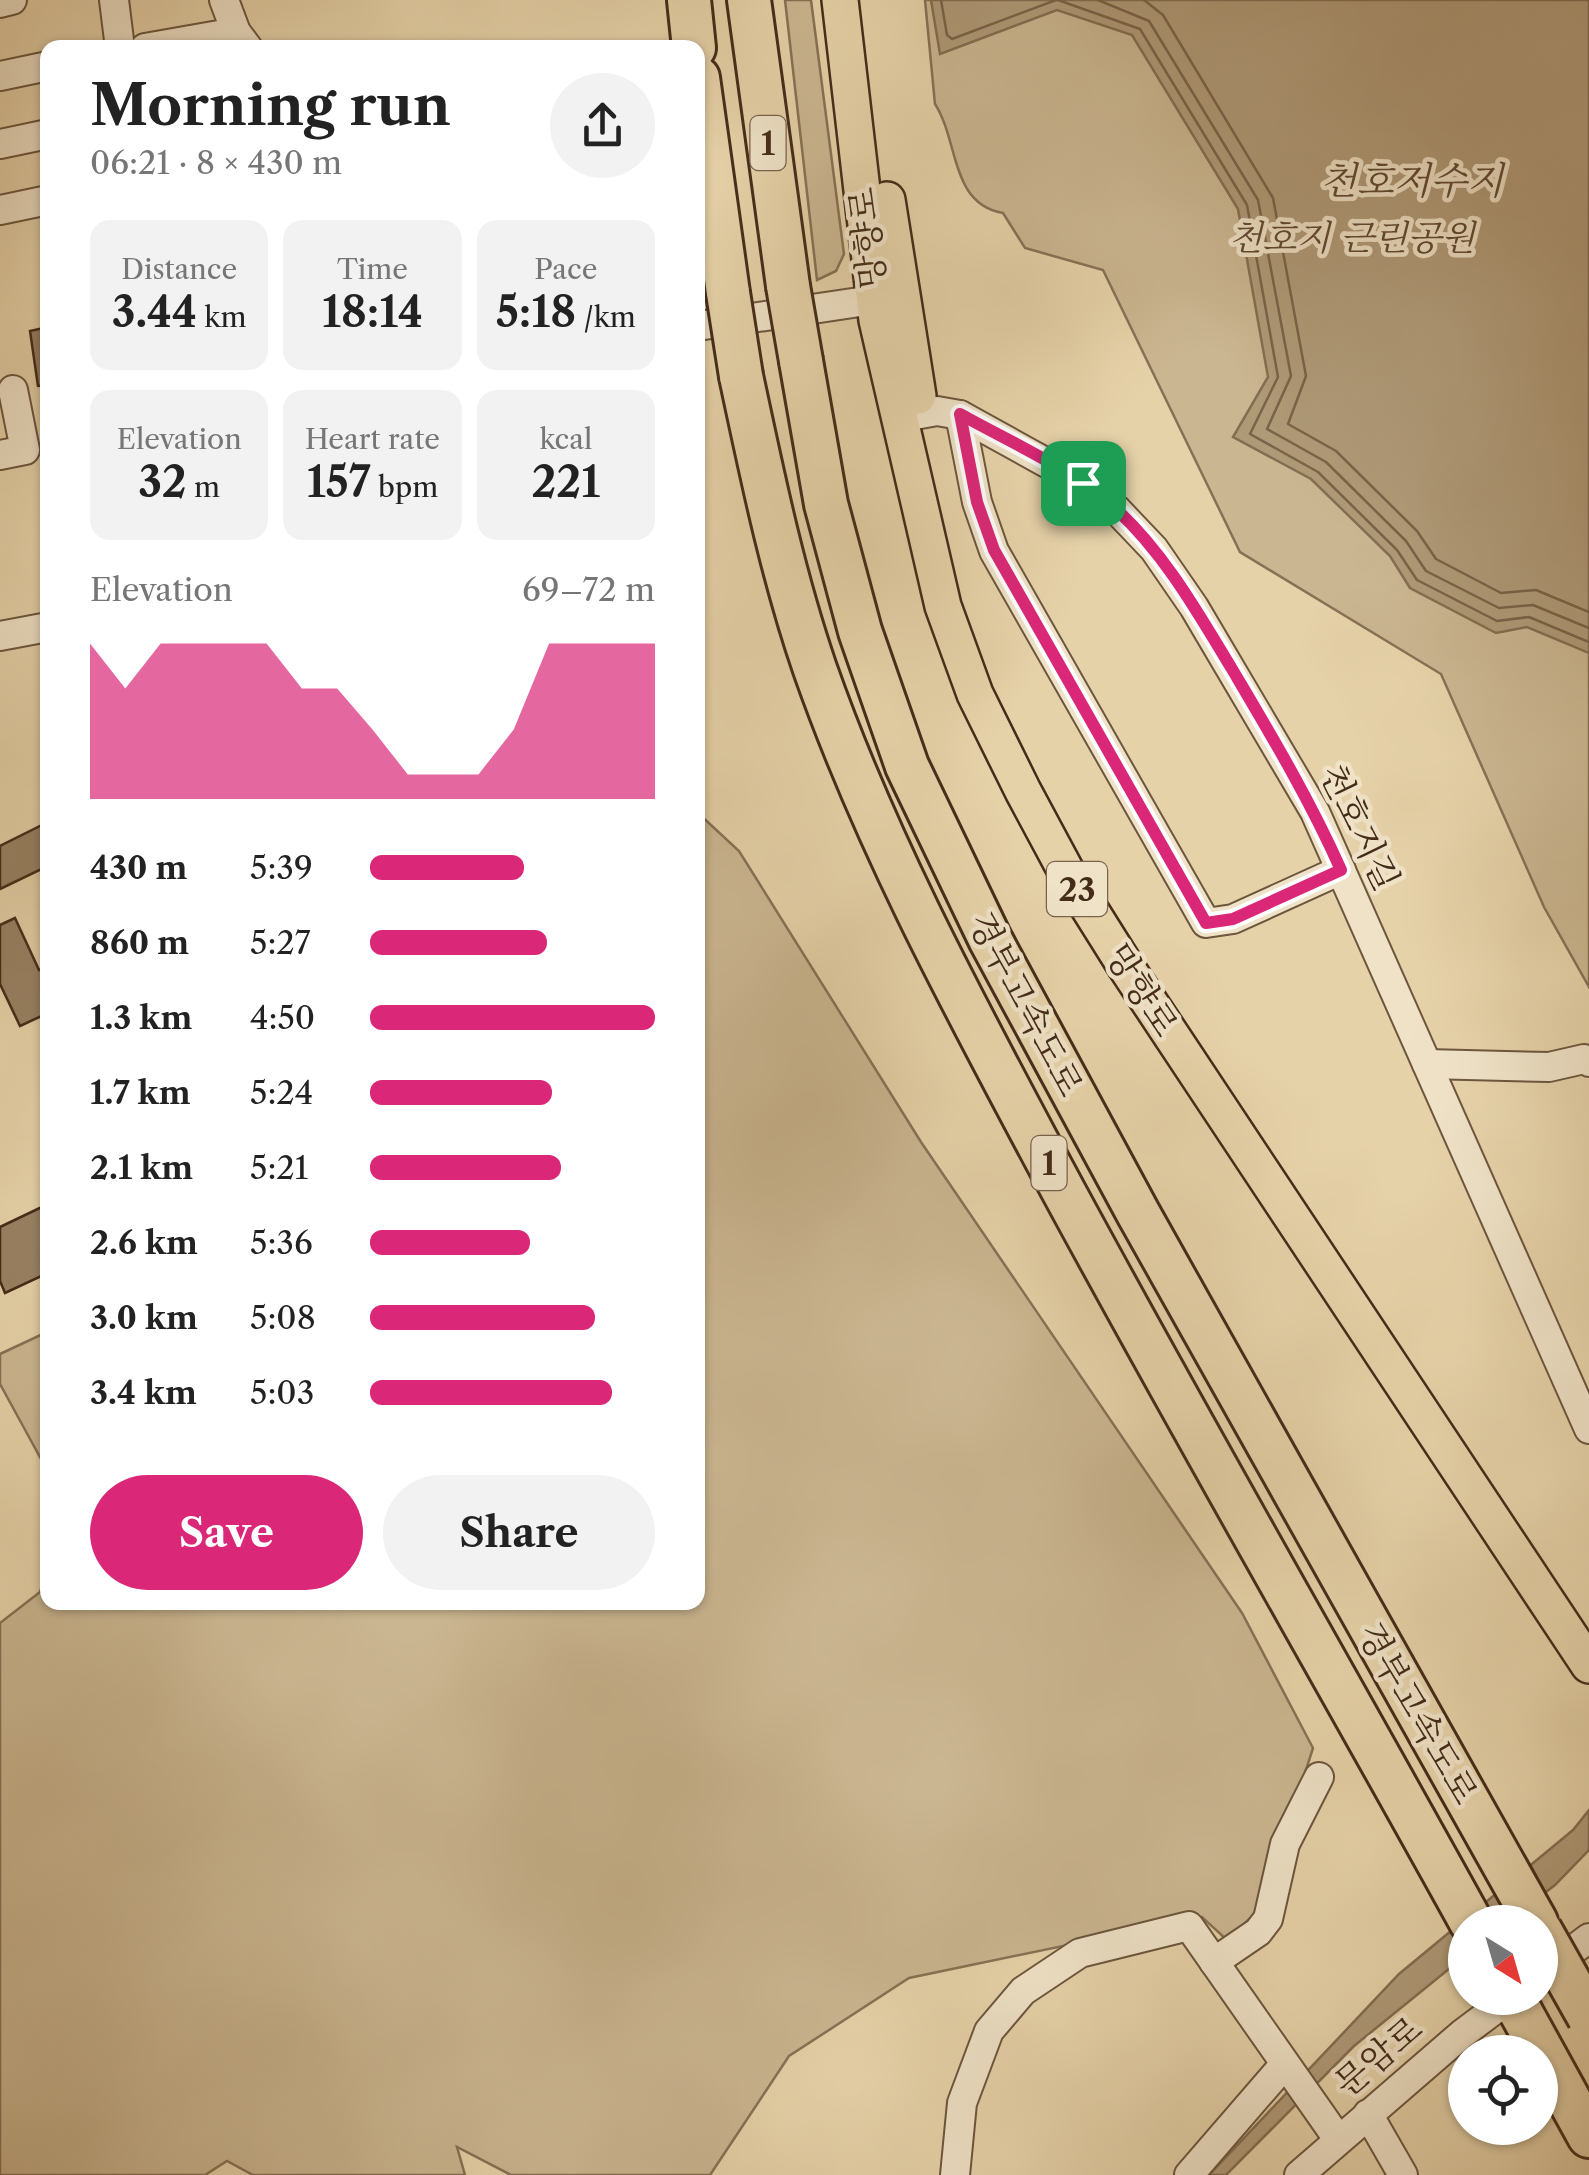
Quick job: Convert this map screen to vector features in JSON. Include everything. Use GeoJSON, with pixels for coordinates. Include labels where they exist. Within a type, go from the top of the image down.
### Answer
{"type":"FeatureCollection","features":[{"type":"Feature","properties":{"kind":"highway"},"geometry":{"type":"LineString","coordinates":[[688,0],[693,40]]}},
{"type":"Feature","properties":{"kind":"highway","name":"경부고속도로"},"geometry":{"type":"LineString","coordinates":[[749,0],[788,286],[826,504],[860,630],[907,766],[990,939],[1138,1213],[1526,1905]]}},
{"type":"Feature","properties":{"kind":"highway","name":"경부고속도로"},"geometry":{"type":"LineString","coordinates":[[705,128],[742,376],[774,526],[814,667],[871,814],[949,976],[1091,1242],[1461,1905]]}},
{"type":"Feature","properties":{"kind":"highway"},"geometry":{"type":"LineString","coordinates":[[1558,1962],[1589,2017]]}},
{"type":"Feature","properties":{"kind":"highway"},"geometry":{"type":"LineString","coordinates":[[1521,2015],[1589,2136]]}},
{"type":"Feature","properties":{"kind":"main road","name":"망향로"},"geometry":{"type":"LineString","coordinates":[[840,0],[887,298],[943,606],[968,676],[1067,873],[1589,1665]]}},
{"type":"Feature","properties":{"kind":"main road","name":"망향로"},"geometry":{"type":"LineString","coordinates":[[863,0],[887,298]]}},
{"type":"Feature","properties":{"kind":"main road","name":"망향로"},"geometry":{"type":"LineString","coordinates":[[910,416],[963,603],[998,694],[1050,801],[1140,949],[1589,1622]]}},
{"type":"Feature","properties":{"kind":"street"},"geometry":{"type":"LineString","coordinates":[[0,2],[12,0]]}},
{"type":"Feature","properties":{"kind":"street"},"geometry":{"type":"LineString","coordinates":[[114,0],[119,40]]}},
{"type":"Feature","properties":{"kind":"street"},"geometry":{"type":"LineString","coordinates":[[224,0],[242,40]]}},
{"type":"Feature","properties":{"kind":"street"},"geometry":{"type":"LineString","coordinates":[[0,76],[40,68]]}},
{"type":"Feature","properties":{"kind":"street"},"geometry":{"type":"LineString","coordinates":[[0,144],[40,136]]}},
{"type":"Feature","properties":{"kind":"street"},"geometry":{"type":"LineString","coordinates":[[0,210],[40,202]]}},
{"type":"Feature","properties":{"kind":"street"},"geometry":{"type":"LineString","coordinates":[[705,325],[887,298]]}},
{"type":"Feature","properties":{"kind":"street"},"geometry":{"type":"LineString","coordinates":[[0,455],[25,450],[13,390]]}},
{"type":"Feature","properties":{"kind":"street"},"geometry":{"type":"LineString","coordinates":[[960,414],[977,502],[994,550],[1206,923],[1233,919],[1341,870]]}},
{"type":"Feature","properties":{"kind":"street","name":"천호지길"},"geometry":{"type":"LineString","coordinates":[[910,416],[960,414],[1083,483],[1116,509],[1154,549],[1194,607],[1316,812],[1589,1429]]}},
{"type":"Feature","properties":{"kind":"street"},"geometry":{"type":"LineString","coordinates":[[0,636],[40,629]]}},
{"type":"Feature","properties":{"kind":"street"},"geometry":{"type":"LineString","coordinates":[[1427,1064],[1548,1067],[1584,1059],[1589,1062]]}},
{"type":"Feature","properties":{"kind":"street"},"geometry":{"type":"LineString","coordinates":[[1214,1962],[1258,1932],[1268,1919],[1285,1844],[1319,1777]]}},
{"type":"Feature","properties":{"kind":"street"},"geometry":{"type":"LineString","coordinates":[[955,2175],[962,2103],[989,2031],[1023,1991],[1080,1953],[1189,1926],[1338,2139]]}},
{"type":"Feature","properties":{"kind":"street"},"geometry":{"type":"LineString","coordinates":[[1558,1961],[1589,1938]]}},
{"type":"Feature","properties":{"kind":"street","name":"문암로"},"geometry":{"type":"LineString","coordinates":[[1299,2175],[1490,2015]]}},
{"type":"Feature","properties":{"kind":"street"},"geometry":{"type":"LineString","coordinates":[[1189,2175],[1289,2071]]}},
{"type":"Feature","properties":{"kind":"street"},"geometry":{"type":"LineString","coordinates":[[1368,2114],[1402,2175]]}},
{"type":"Feature","properties":{"kind":"green space"},"geometry":{"type":"Polygon","coordinates":[[[785,0],[811,0],[844,254],[836,271],[817,280],[785,0]]]}},
{"type":"Feature","properties":{"kind":"green space","name":"천호저수지"},"geometry":{"type":"Polygon","coordinates":[[[925,0],[1589,0],[1589,987],[1544,907],[1441,674],[1240,552],[1103,270],[1025,248],[1003,213],[973,197],[958,169],[935,104],[925,0]]]}},
{"type":"Feature","properties":{"kind":"green space"},"geometry":{"type":"Polygon","coordinates":[[[705,819],[739,851],[921,1142],[1242,1613],[1313,1748],[1262,1907],[1227,1940],[1202,1917],[909,1978],[789,2056],[710,2175],[511,2175],[457,2147],[465,2175],[253,2175],[227,2161],[205,2175],[0,2175],[0,1623],[40,1592],[40,1610],[705,1610],[705,819]]]}},
{"type":"Feature","properties":{"kind":"green space"},"geometry":{"type":"Polygon","coordinates":[[[40,1335],[40,1457],[0,1384],[0,1354],[40,1335]]]}},
{"type":"Feature","properties":{"kind":"water","name":"천호저수지"},"geometry":{"type":"Polygon","coordinates":[[[931,0],[1589,0],[1589,653],[1527,627],[1496,633],[1410,588],[1390,556],[1311,479],[1233,437],[1268,377],[1238,209],[1132,35],[1057,10],[940,54],[931,0]]]}},
{"type":"Feature","properties":{"kind":"water"},"geometry":{"type":"Polygon","coordinates":[[[1589,1810],[1589,1850],[1555,1885],[1529,1905],[1482,1905],[1573,1830],[1589,1810]]]}},
{"type":"Feature","properties":{"kind":"water"},"geometry":{"type":"Polygon","coordinates":[[[1448,1933],[1448,1970],[1354,2046],[1226,2175],[1209,2175],[1399,1974],[1448,1933]]]}},
{"type":"Feature","properties":{"kind":"building"},"geometry":{"type":"Polygon","coordinates":[[[40,329],[40,386],[38,386],[30,331],[40,329]]]}},
{"type":"Feature","properties":{"kind":"building"},"geometry":{"type":"Polygon","coordinates":[[[40,826],[40,870],[0,889],[0,846],[40,826]]]}},
{"type":"Feature","properties":{"kind":"building"},"geometry":{"type":"Polygon","coordinates":[[[15,918],[40,969],[40,1017],[20,1026],[0,984],[0,925],[15,918]]]}},
{"type":"Feature","properties":{"kind":"building"},"geometry":{"type":"Polygon","coordinates":[[[40,1208],[40,1277],[5,1293],[0,1281],[0,1227],[40,1208]]]}},
{"type":"Feature","properties":{"kind":"route"},"geometry":{"type":"LineString","coordinates":[[960,414],[1083,483],[1116,509],[1154,549],[1194,607],[1316,812],[1341,870],[1233,919],[1206,923],[994,550],[977,502],[960,414]]}},
{"type":"Feature","properties":{"kind":"park label","name":"천호지 근린공원"},"geometry":{"type":"Point","coordinates":[1352,237]}}]}
